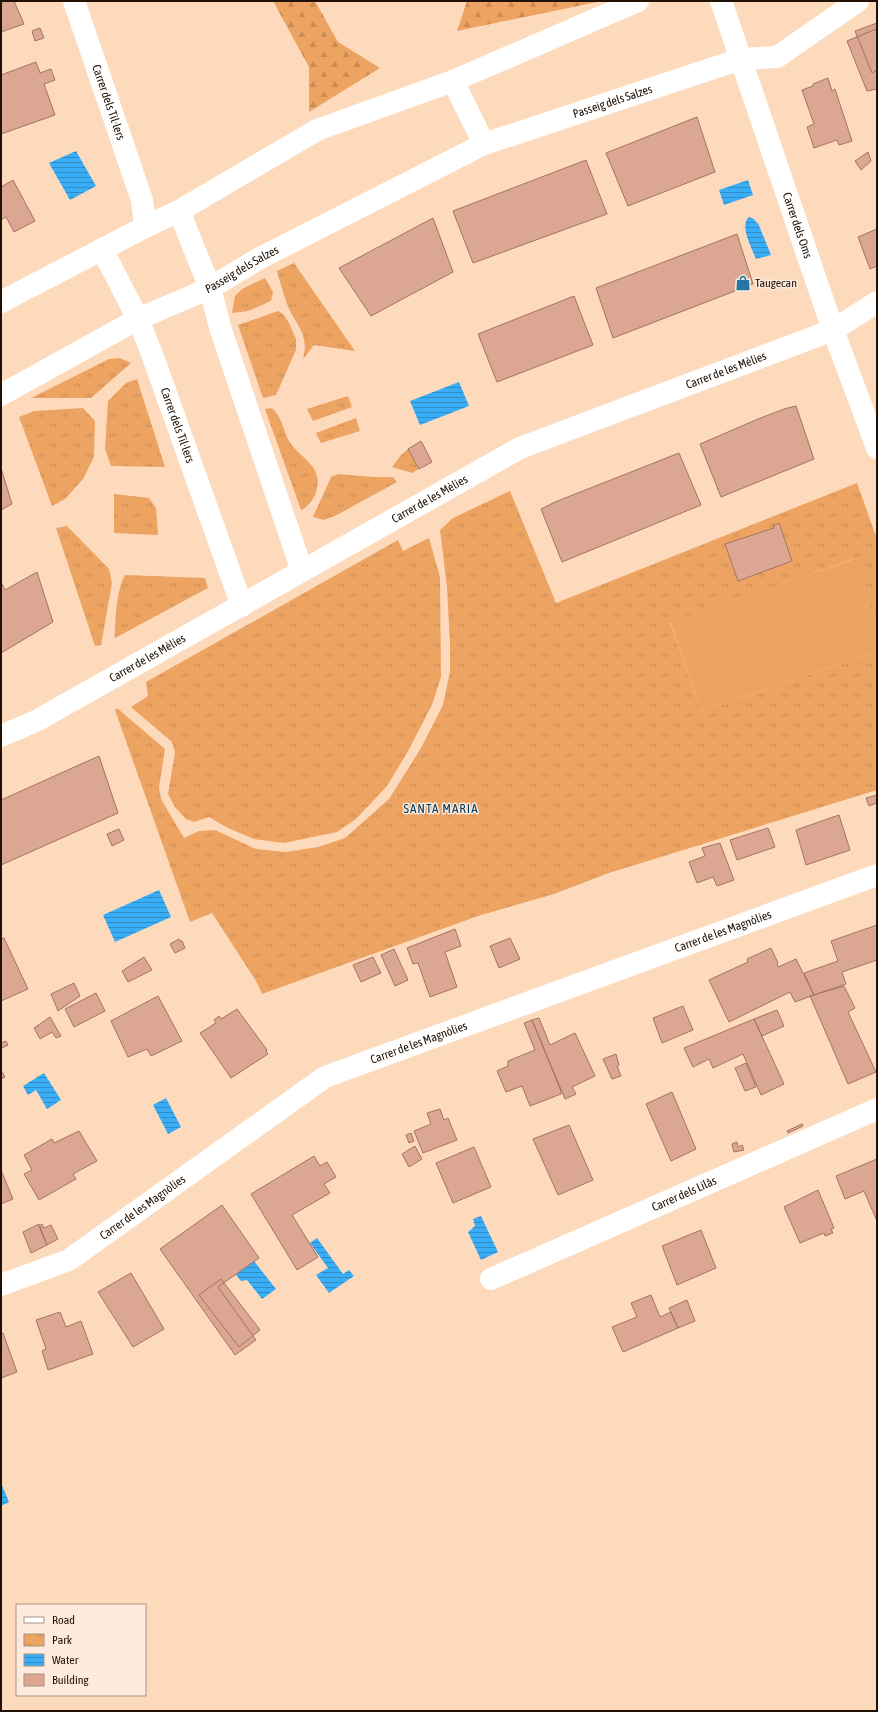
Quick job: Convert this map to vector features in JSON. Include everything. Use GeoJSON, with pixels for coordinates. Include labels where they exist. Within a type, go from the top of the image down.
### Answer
{"type":"FeatureCollection","features":[{"type":"Feature","properties":{"kind":"street","name":"Carrer dels Til·lers"},"geometry":{"type":"LineString","coordinates":[[74,1],[142,200],[145,227]]}},
{"type":"Feature","properties":{"kind":"street"},"geometry":{"type":"LineString","coordinates":[[1,302],[145,227],[179,211],[317,130],[453,81],[638,1]]}},
{"type":"Feature","properties":{"kind":"street","name":"Carrer dels Oms"},"geometry":{"type":"LineString","coordinates":[[721,1],[833,330],[877,448]]}},
{"type":"Feature","properties":{"kind":"street","name":"Passeig dels Salzes"},"geometry":{"type":"LineString","coordinates":[[1,395],[138,319],[210,288],[260,258],[484,144],[741,59],[777,57],[858,1]]}},
{"type":"Feature","properties":{"kind":"street"},"geometry":{"type":"LineString","coordinates":[[453,81],[484,144]]}},
{"type":"Feature","properties":{"kind":"street"},"geometry":{"type":"LineString","coordinates":[[179,211],[210,288],[220,327],[302,571]]}},
{"type":"Feature","properties":{"kind":"street","name":"Carrer dels Til·lers"},"geometry":{"type":"LineString","coordinates":[[102,249],[138,319],[156,363],[242,606]]}},
{"type":"Feature","properties":{"kind":"street","name":"Carrer de les Mèlies"},"geometry":{"type":"LineString","coordinates":[[1,736],[36,721],[520,448],[833,330],[877,302]]}},
{"type":"Feature","properties":{"kind":"street","name":"Carrer de les Magnòlies"},"geometry":{"type":"LineString","coordinates":[[1,1285],[69,1260],[324,1077],[877,876]]}},
{"type":"Feature","properties":{"kind":"street","name":"Carrer dels Lilàs"},"geometry":{"type":"LineString","coordinates":[[491,1279],[877,1109]]}},
{"type":"Feature","properties":{"kind":"green space"},"geometry":{"type":"Polygon","coordinates":[[[273,1],[315,1],[338,42],[380,68],[309,112],[309,67],[273,1]]]}},
{"type":"Feature","properties":{"kind":"green space"},"geometry":{"type":"Polygon","coordinates":[[[467,1],[602,1],[457,31],[467,1]]]}},
{"type":"Feature","properties":{"kind":"green space"},"geometry":{"type":"Polygon","coordinates":[[[294,263],[355,351],[314,345],[303,359],[305,342],[301,330],[287,304],[277,271],[294,263]]]}},
{"type":"Feature","properties":{"kind":"green space"},"geometry":{"type":"Polygon","coordinates":[[[265,278],[273,292],[271,301],[248,311],[232,313],[235,296],[242,289],[265,278]]]}},
{"type":"Feature","properties":{"kind":"green space"},"geometry":{"type":"Polygon","coordinates":[[[278,311],[283,314],[288,321],[296,339],[296,350],[276,395],[263,398],[238,325],[278,311]]]}},
{"type":"Feature","properties":{"kind":"green space"},"geometry":{"type":"Polygon","coordinates":[[[120,358],[131,363],[91,398],[31,398],[109,359],[120,358]]]}},
{"type":"Feature","properties":{"kind":"green space"},"geometry":{"type":"Polygon","coordinates":[[[137,379],[165,467],[111,466],[105,449],[108,401],[126,383],[137,379]]]}},
{"type":"Feature","properties":{"kind":"green space"},"geometry":{"type":"Polygon","coordinates":[[[348,396],[352,407],[313,421],[307,409],[348,396]]]}},
{"type":"Feature","properties":{"kind":"green space"},"geometry":{"type":"Polygon","coordinates":[[[83,408],[95,421],[94,457],[83,479],[65,499],[52,506],[19,417],[34,411],[83,408]]]}},
{"type":"Feature","properties":{"kind":"green space"},"geometry":{"type":"Polygon","coordinates":[[[272,408],[280,419],[289,441],[310,464],[317,475],[318,483],[315,495],[308,505],[301,510],[265,409],[272,408]]]}},
{"type":"Feature","properties":{"kind":"green space"},"geometry":{"type":"Polygon","coordinates":[[[356,418],[360,431],[321,443],[316,433],[356,418]]]}},
{"type":"Feature","properties":{"kind":"green space"},"geometry":{"type":"Polygon","coordinates":[[[408,449],[419,469],[412,473],[392,467],[401,455],[408,449]]]}},
{"type":"Feature","properties":{"kind":"green space"},"geometry":{"type":"Polygon","coordinates":[[[338,474],[393,477],[397,482],[337,515],[324,520],[313,517],[331,477],[338,474]]]}},
{"type":"Feature","properties":{"kind":"green space"},"geometry":{"type":"Polygon","coordinates":[[[857,483],[877,539],[877,625],[854,559],[670,622],[701,711],[877,652],[877,790],[609,873],[554,894],[478,916],[262,994],[256,981],[212,913],[190,922],[115,710],[117,708],[165,749],[159,787],[161,799],[184,838],[199,831],[215,830],[256,849],[286,852],[318,847],[345,838],[389,799],[421,748],[443,705],[450,671],[450,644],[447,587],[440,530],[453,518],[510,491],[556,603],[857,483]]]}},
{"type":"Feature","properties":{"kind":"green space"},"geometry":{"type":"Polygon","coordinates":[[[114,494],[149,498],[156,508],[158,535],[114,533],[114,494]]]}},
{"type":"Feature","properties":{"kind":"green space"},"geometry":{"type":"Polygon","coordinates":[[[67,526],[109,569],[112,583],[101,645],[95,646],[56,528],[67,526]]]}},
{"type":"Feature","properties":{"kind":"green space"},"geometry":{"type":"Polygon","coordinates":[[[429,538],[440,577],[441,677],[432,705],[407,753],[387,786],[356,819],[337,832],[284,843],[254,839],[228,828],[209,817],[194,822],[186,819],[175,807],[168,794],[175,752],[172,742],[131,707],[148,696],[146,682],[398,540],[403,551],[429,538]]]}},
{"type":"Feature","properties":{"kind":"green space"},"geometry":{"type":"Polygon","coordinates":[[[855,559],[877,625],[877,652],[701,711],[670,621],[855,559]]]}},
{"type":"Feature","properties":{"kind":"green space"},"geometry":{"type":"Polygon","coordinates":[[[125,575],[205,578],[208,588],[115,638],[118,598],[125,575]]]}},
{"type":"Feature","properties":{"kind":"water"},"geometry":{"type":"Polygon","coordinates":[[[76,151],[96,186],[70,200],[49,163],[76,151]]]}},
{"type":"Feature","properties":{"kind":"water"},"geometry":{"type":"Polygon","coordinates":[[[748,180],[753,195],[724,205],[719,190],[748,180]]]}},
{"type":"Feature","properties":{"kind":"water"},"geometry":{"type":"Polygon","coordinates":[[[749,217],[758,223],[771,255],[756,259],[747,237],[745,226],[749,217]]]}},
{"type":"Feature","properties":{"kind":"water"},"geometry":{"type":"Polygon","coordinates":[[[459,382],[469,406],[420,425],[410,401],[459,382]]]}},
{"type":"Feature","properties":{"kind":"water"},"geometry":{"type":"Polygon","coordinates":[[[159,890],[171,917],[115,942],[103,915],[159,890]]]}},
{"type":"Feature","properties":{"kind":"water"},"geometry":{"type":"Polygon","coordinates":[[[44,1073],[61,1100],[47,1109],[36,1090],[28,1095],[23,1086],[44,1073]]]}},
{"type":"Feature","properties":{"kind":"water"},"geometry":{"type":"Polygon","coordinates":[[[166,1098],[181,1127],[168,1134],[153,1105],[166,1098]]]}},
{"type":"Feature","properties":{"kind":"water"},"geometry":{"type":"Polygon","coordinates":[[[481,1216],[498,1252],[481,1260],[468,1232],[475,1226],[473,1219],[481,1216]]]}},
{"type":"Feature","properties":{"kind":"water"},"geometry":{"type":"Polygon","coordinates":[[[317,1238],[343,1274],[349,1270],[354,1276],[329,1293],[316,1275],[328,1268],[310,1243],[317,1238]]]}},
{"type":"Feature","properties":{"kind":"water"},"geometry":{"type":"Polygon","coordinates":[[[250,1256],[276,1289],[262,1299],[247,1280],[241,1281],[233,1271],[250,1256]]]}},
{"type":"Feature","properties":{"kind":"water"},"geometry":{"type":"Polygon","coordinates":[[[1,1483],[9,1502],[1,1506],[1,1483]]]}},
{"type":"Feature","properties":{"kind":"building"},"geometry":{"type":"Polygon","coordinates":[[[1,1],[14,1],[24,24],[1,32],[1,1]]]}},
{"type":"Feature","properties":{"kind":"building"},"geometry":{"type":"Polygon","coordinates":[[[877,23],[877,70],[872,73],[855,31],[877,23]]]}},
{"type":"Feature","properties":{"kind":"building"},"geometry":{"type":"Polygon","coordinates":[[[40,28],[44,38],[35,41],[32,31],[40,28]]]}},
{"type":"Feature","properties":{"kind":"building"},"geometry":{"type":"Polygon","coordinates":[[[876,29],[877,89],[867,91],[847,41],[876,29]]]}},
{"type":"Feature","properties":{"kind":"building"},"geometry":{"type":"Polygon","coordinates":[[[36,62],[40,73],[51,69],[55,80],[44,84],[55,115],[1,134],[1,75],[36,62]]]}},
{"type":"Feature","properties":{"kind":"building"},"geometry":{"type":"Polygon","coordinates":[[[828,78],[832,91],[835,89],[852,141],[839,145],[837,140],[814,148],[807,127],[814,124],[802,90],[828,78]]]}},
{"type":"Feature","properties":{"kind":"building"},"geometry":{"type":"Polygon","coordinates":[[[697,117],[715,172],[628,206],[606,153],[697,117]]]}},
{"type":"Feature","properties":{"kind":"building"},"geometry":{"type":"Polygon","coordinates":[[[868,152],[871,161],[861,170],[855,161],[868,152]]]}},
{"type":"Feature","properties":{"kind":"building"},"geometry":{"type":"Polygon","coordinates":[[[586,160],[607,214],[473,263],[453,211],[586,160]]]}},
{"type":"Feature","properties":{"kind":"building"},"geometry":{"type":"Polygon","coordinates":[[[13,180],[35,221],[14,232],[6,217],[1,220],[1,187],[13,180]]]}},
{"type":"Feature","properties":{"kind":"building"},"geometry":{"type":"Polygon","coordinates":[[[433,218],[453,272],[371,316],[339,268],[433,218]]]}},
{"type":"Feature","properties":{"kind":"building"},"geometry":{"type":"Polygon","coordinates":[[[877,229],[877,266],[870,269],[858,237],[877,229]]]}},
{"type":"Feature","properties":{"kind":"building"},"geometry":{"type":"Polygon","coordinates":[[[737,234],[753,284],[613,338],[596,288],[737,234]]]}},
{"type":"Feature","properties":{"kind":"building"},"geometry":{"type":"Polygon","coordinates":[[[574,296],[593,345],[497,382],[478,334],[574,296]]]}},
{"type":"Feature","properties":{"kind":"building"},"geometry":{"type":"Polygon","coordinates":[[[796,406],[814,459],[721,497],[700,444],[758,419],[796,406]]]}},
{"type":"Feature","properties":{"kind":"building"},"geometry":{"type":"Polygon","coordinates":[[[421,441],[432,462],[419,469],[408,449],[421,441]]]}},
{"type":"Feature","properties":{"kind":"building"},"geometry":{"type":"Polygon","coordinates":[[[679,453],[701,505],[562,562],[541,509],[555,502],[679,453]]]}},
{"type":"Feature","properties":{"kind":"building"},"geometry":{"type":"Polygon","coordinates":[[[1,468],[12,504],[1,510],[1,468]]]}},
{"type":"Feature","properties":{"kind":"building"},"geometry":{"type":"Polygon","coordinates":[[[779,523],[792,561],[738,581],[725,544],[774,528],[773,526],[779,523]]]}},
{"type":"Feature","properties":{"kind":"building"},"geometry":{"type":"Polygon","coordinates":[[[37,572],[53,622],[1,653],[1,582],[5,590],[37,572]]]}},
{"type":"Feature","properties":{"kind":"building"},"geometry":{"type":"Polygon","coordinates":[[[99,756],[118,813],[1,865],[1,800],[99,756]]]}},
{"type":"Feature","properties":{"kind":"building"},"geometry":{"type":"Polygon","coordinates":[[[877,795],[877,803],[869,806],[866,798],[877,795]]]}},
{"type":"Feature","properties":{"kind":"building"},"geometry":{"type":"Polygon","coordinates":[[[839,815],[850,850],[806,865],[796,830],[839,815]]]}},
{"type":"Feature","properties":{"kind":"building"},"geometry":{"type":"Polygon","coordinates":[[[768,828],[775,847],[737,860],[730,840],[768,828]]]}},
{"type":"Feature","properties":{"kind":"building"},"geometry":{"type":"Polygon","coordinates":[[[119,829],[124,840],[112,846],[107,834],[119,829]]]}},
{"type":"Feature","properties":{"kind":"building"},"geometry":{"type":"Polygon","coordinates":[[[720,843],[734,880],[717,886],[713,877],[697,883],[689,862],[705,856],[702,848],[720,843]]]}},
{"type":"Feature","properties":{"kind":"building"},"geometry":{"type":"Polygon","coordinates":[[[877,925],[877,960],[842,972],[846,984],[814,995],[804,973],[838,961],[831,941],[877,925]]]}},
{"type":"Feature","properties":{"kind":"building"},"geometry":{"type":"Polygon","coordinates":[[[455,929],[461,946],[445,952],[457,987],[430,997],[418,963],[413,964],[407,948],[455,929]]]}},
{"type":"Feature","properties":{"kind":"building"},"geometry":{"type":"Polygon","coordinates":[[[4,938],[28,989],[1,1001],[1,939],[4,938]]]}},
{"type":"Feature","properties":{"kind":"building"},"geometry":{"type":"Polygon","coordinates":[[[510,938],[520,959],[499,968],[490,946],[510,938]]]}},
{"type":"Feature","properties":{"kind":"building"},"geometry":{"type":"Polygon","coordinates":[[[179,939],[182,941],[185,948],[175,953],[170,944],[179,939]]]}},
{"type":"Feature","properties":{"kind":"building"},"geometry":{"type":"Polygon","coordinates":[[[771,948],[778,963],[778,967],[796,959],[814,995],[795,1002],[790,992],[729,1022],[709,980],[748,962],[747,959],[771,948]]]}},
{"type":"Feature","properties":{"kind":"building"},"geometry":{"type":"Polygon","coordinates":[[[394,949],[408,980],[395,986],[381,955],[394,949]]]}},
{"type":"Feature","properties":{"kind":"building"},"geometry":{"type":"Polygon","coordinates":[[[144,957],[152,970],[128,982],[122,971],[144,957]]]}},
{"type":"Feature","properties":{"kind":"building"},"geometry":{"type":"Polygon","coordinates":[[[373,957],[381,973],[361,982],[353,965],[373,957]]]}},
{"type":"Feature","properties":{"kind":"building"},"geometry":{"type":"Polygon","coordinates":[[[74,983],[80,996],[58,1011],[51,994],[74,983]]]}},
{"type":"Feature","properties":{"kind":"building"},"geometry":{"type":"Polygon","coordinates":[[[844,986],[855,1008],[848,1012],[876,1072],[848,1084],[810,996],[844,986]]]}},
{"type":"Feature","properties":{"kind":"building"},"geometry":{"type":"Polygon","coordinates":[[[96,993],[105,1011],[74,1027],[65,1009],[96,993]]]}},
{"type":"Feature","properties":{"kind":"building"},"geometry":{"type":"Polygon","coordinates":[[[158,996],[182,1041],[151,1056],[147,1049],[128,1057],[111,1021],[158,996]]]}},
{"type":"Feature","properties":{"kind":"building"},"geometry":{"type":"Polygon","coordinates":[[[683,1006],[693,1030],[662,1043],[653,1018],[683,1006]]]}},
{"type":"Feature","properties":{"kind":"building"},"geometry":{"type":"Polygon","coordinates":[[[237,1009],[267,1050],[266,1051],[268,1054],[231,1078],[200,1033],[216,1023],[214,1020],[219,1016],[221,1019],[237,1009]]]}},
{"type":"Feature","properties":{"kind":"building"},"geometry":{"type":"Polygon","coordinates":[[[777,1010],[784,1026],[762,1036],[754,1019],[777,1010]]]}},
{"type":"Feature","properties":{"kind":"building"},"geometry":{"type":"Polygon","coordinates":[[[50,1017],[61,1036],[56,1038],[52,1032],[40,1039],[34,1028],[50,1017]]]}},
{"type":"Feature","properties":{"kind":"building"},"geometry":{"type":"Polygon","coordinates":[[[539,1018],[550,1045],[575,1033],[595,1076],[572,1087],[576,1094],[565,1099],[532,1020],[539,1018]]]}},
{"type":"Feature","properties":{"kind":"building"},"geometry":{"type":"Polygon","coordinates":[[[754,1019],[784,1084],[761,1095],[743,1054],[713,1068],[709,1059],[693,1067],[684,1048],[754,1019]]]}},
{"type":"Feature","properties":{"kind":"building"},"geometry":{"type":"Polygon","coordinates":[[[532,1020],[561,1094],[530,1106],[522,1086],[506,1092],[497,1071],[508,1066],[508,1061],[535,1050],[524,1023],[532,1020]]]}},
{"type":"Feature","properties":{"kind":"building"},"geometry":{"type":"Polygon","coordinates":[[[6,1041],[8,1045],[2,1048],[1,1043],[6,1041]]]}},
{"type":"Feature","properties":{"kind":"building"},"geometry":{"type":"Polygon","coordinates":[[[616,1054],[619,1065],[617,1066],[621,1076],[612,1079],[603,1059],[616,1054]]]}},
{"type":"Feature","properties":{"kind":"building"},"geometry":{"type":"Polygon","coordinates":[[[746,1063],[756,1087],[745,1091],[735,1068],[746,1063]]]}},
{"type":"Feature","properties":{"kind":"building"},"geometry":{"type":"Polygon","coordinates":[[[1,1070],[5,1077],[1,1079],[1,1070]]]}},
{"type":"Feature","properties":{"kind":"building"},"geometry":{"type":"Polygon","coordinates":[[[672,1092],[696,1149],[671,1161],[646,1104],[672,1092]]]}},
{"type":"Feature","properties":{"kind":"building"},"geometry":{"type":"Polygon","coordinates":[[[440,1109],[444,1120],[448,1118],[457,1140],[423,1153],[414,1131],[431,1124],[427,1113],[440,1109]]]}},
{"type":"Feature","properties":{"kind":"building"},"geometry":{"type":"Polygon","coordinates":[[[802,1124],[803,1126],[788,1133],[787,1131],[802,1124]]]}},
{"type":"Feature","properties":{"kind":"building"},"geometry":{"type":"Polygon","coordinates":[[[569,1125],[593,1180],[558,1195],[533,1139],[569,1125]]]}},
{"type":"Feature","properties":{"kind":"building"},"geometry":{"type":"Polygon","coordinates":[[[79,1131],[97,1161],[73,1174],[76,1179],[39,1200],[24,1174],[32,1170],[24,1155],[52,1139],[54,1143],[79,1131]]]}},
{"type":"Feature","properties":{"kind":"building"},"geometry":{"type":"Polygon","coordinates":[[[411,1133],[414,1141],[409,1143],[406,1135],[411,1133]]]}},
{"type":"Feature","properties":{"kind":"building"},"geometry":{"type":"Polygon","coordinates":[[[737,1142],[738,1147],[742,1145],[744,1150],[734,1152],[732,1144],[737,1142]]]}},
{"type":"Feature","properties":{"kind":"building"},"geometry":{"type":"Polygon","coordinates":[[[415,1146],[422,1159],[409,1167],[402,1154],[415,1146]]]}},
{"type":"Feature","properties":{"kind":"building"},"geometry":{"type":"Polygon","coordinates":[[[474,1147],[491,1187],[453,1203],[436,1163],[474,1147]]]}},
{"type":"Feature","properties":{"kind":"building"},"geometry":{"type":"Polygon","coordinates":[[[314,1156],[320,1166],[327,1162],[336,1177],[324,1184],[330,1193],[292,1215],[318,1257],[297,1270],[251,1194],[314,1156]]]}},
{"type":"Feature","properties":{"kind":"building"},"geometry":{"type":"Polygon","coordinates":[[[877,1159],[877,1221],[864,1191],[845,1199],[836,1176],[877,1159]]]}},
{"type":"Feature","properties":{"kind":"building"},"geometry":{"type":"Polygon","coordinates":[[[1,1170],[13,1199],[1,1204],[1,1170]]]}},
{"type":"Feature","properties":{"kind":"building"},"geometry":{"type":"Polygon","coordinates":[[[818,1190],[834,1228],[831,1229],[833,1233],[825,1236],[824,1233],[800,1243],[784,1207],[818,1190]]]}},
{"type":"Feature","properties":{"kind":"building"},"geometry":{"type":"Polygon","coordinates":[[[222,1205],[259,1258],[218,1287],[256,1340],[235,1355],[160,1249],[222,1205]]]}},
{"type":"Feature","properties":{"kind":"building"},"geometry":{"type":"Polygon","coordinates":[[[39,1224],[47,1245],[31,1253],[23,1232],[39,1224]]]}},
{"type":"Feature","properties":{"kind":"building"},"geometry":{"type":"Polygon","coordinates":[[[42,1224],[44,1228],[51,1225],[58,1239],[47,1245],[39,1226],[42,1224]]]}},
{"type":"Feature","properties":{"kind":"building"},"geometry":{"type":"Polygon","coordinates":[[[701,1230],[716,1268],[677,1285],[662,1246],[701,1230]]]}},
{"type":"Feature","properties":{"kind":"building"},"geometry":{"type":"Polygon","coordinates":[[[131,1273],[164,1329],[133,1347],[98,1292],[131,1273]]]}},
{"type":"Feature","properties":{"kind":"building"},"geometry":{"type":"Polygon","coordinates":[[[221,1279],[260,1330],[239,1347],[199,1295],[221,1279]]]}},
{"type":"Feature","properties":{"kind":"building"},"geometry":{"type":"Polygon","coordinates":[[[651,1295],[660,1317],[671,1312],[678,1328],[623,1352],[612,1327],[637,1317],[631,1303],[651,1295]]]}},
{"type":"Feature","properties":{"kind":"building"},"geometry":{"type":"Polygon","coordinates":[[[687,1300],[695,1321],[678,1328],[669,1308],[687,1300]]]}},
{"type":"Feature","properties":{"kind":"building"},"geometry":{"type":"Polygon","coordinates":[[[60,1312],[66,1327],[81,1321],[93,1354],[48,1370],[42,1351],[46,1349],[36,1320],[60,1312]]]}},
{"type":"Feature","properties":{"kind":"building"},"geometry":{"type":"Polygon","coordinates":[[[3,1333],[17,1372],[1,1378],[1,1334],[3,1333]]]}},
{"type":"Feature","properties":{"kind":"place","name":"Taugecan"},"geometry":{"type":"Point","coordinates":[743,283]}},
{"type":"Feature","properties":{"kind":"district","name":"SANTA MARIA"},"geometry":{"type":"Point","coordinates":[441,808]}}]}
